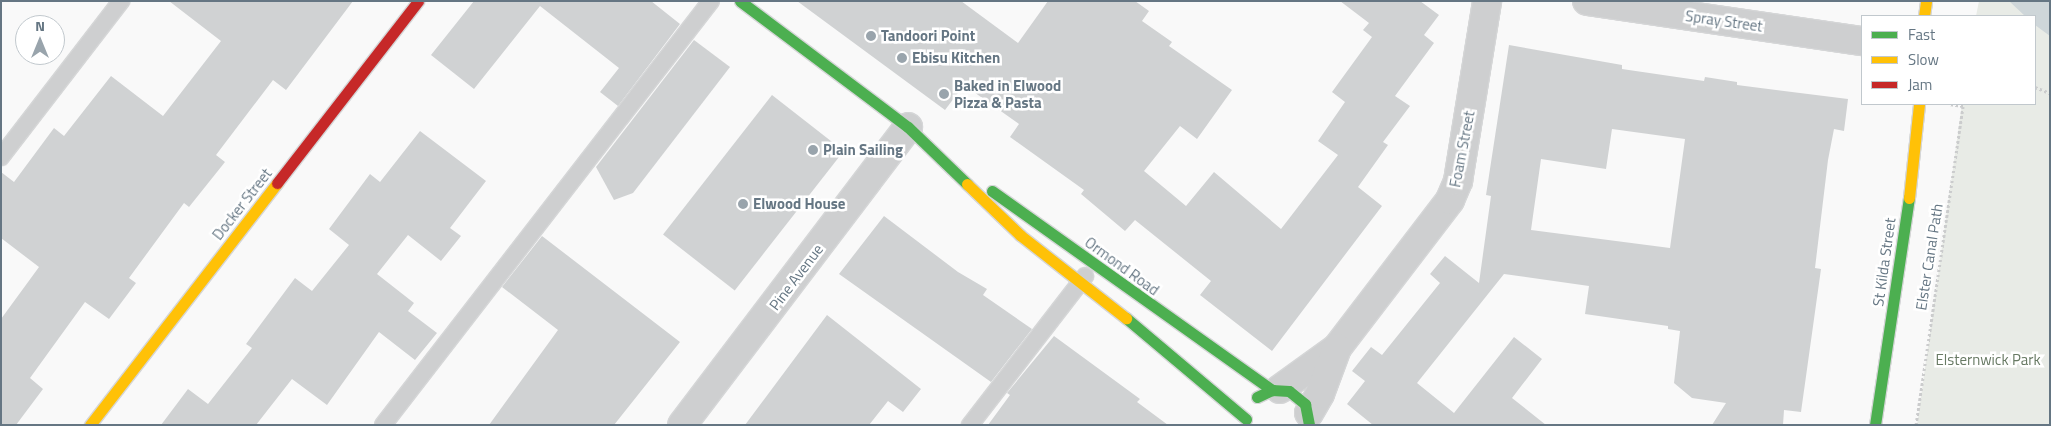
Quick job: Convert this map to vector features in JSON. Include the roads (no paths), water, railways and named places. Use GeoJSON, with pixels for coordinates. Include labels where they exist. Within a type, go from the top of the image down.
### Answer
{"type":"FeatureCollection","features":[{"type":"Feature","properties":{"kind":"street","name":"Docker Street"},"geometry":{"type":"LineString","coordinates":[[90,425],[418,1]]}},
{"type":"Feature","properties":{"kind":"street","name":"Ormond Road"},"geometry":{"type":"LineString","coordinates":[[740,1],[908,127],[1020,235],[1177,358],[1246,422]]}},
{"type":"Feature","properties":{"kind":"street","name":"Foam Street"},"geometry":{"type":"LineString","coordinates":[[1311,420],[1337,348],[1442,213],[1457,188],[1487,1]]}},
{"type":"Feature","properties":{"kind":"street","name":"Spray Street"},"geometry":{"type":"LineString","coordinates":[[1587,1],[1861,41]]}},
{"type":"Feature","properties":{"kind":"street"},"geometry":{"type":"LineString","coordinates":[[1924,15],[1926,1]]}},
{"type":"Feature","properties":{"kind":"street","name":"St Kilda Street"},"geometry":{"type":"LineString","coordinates":[[1875,425],[1913,169],[1919,105]]}},
{"type":"Feature","properties":{"kind":"street","name":"Pine Avenue"},"geometry":{"type":"LineString","coordinates":[[682,425],[908,127]]}},
{"type":"Feature","properties":{"kind":"street","name":"Ormond Road"},"geometry":{"type":"LineString","coordinates":[[953,170],[1008,200],[1094,265],[1276,389],[1298,396],[1311,420]]}},
{"type":"Feature","properties":{"kind":"street","name":"Foam Street"},"geometry":{"type":"LineString","coordinates":[[1276,389],[1337,348]]}},
{"type":"Feature","properties":{"kind":"street"},"geometry":{"type":"LineString","coordinates":[[1246,422],[1254,400],[1276,389]]}},
{"type":"Feature","properties":{"kind":"lane"},"geometry":{"type":"LineString","coordinates":[[1,156],[121,1]]}},
{"type":"Feature","properties":{"kind":"lane"},"geometry":{"type":"LineString","coordinates":[[383,425],[711,1]]}},
{"type":"Feature","properties":{"kind":"lane"},"geometry":{"type":"LineString","coordinates":[[970,425],[1094,265]]}},
{"type":"Feature","properties":{"kind":"place","name":"Tandoori Point"},"geometry":{"type":"Point","coordinates":[871,36]}},
{"type":"Feature","properties":{"kind":"place","name":"Ebisu Kitchen"},"geometry":{"type":"Point","coordinates":[902,58]}},
{"type":"Feature","properties":{"kind":"place","name":"Baked in Elwood Pizza & Pasta"},"geometry":{"type":"Point","coordinates":[944,94]}},
{"type":"Feature","properties":{"kind":"place","name":"Plain Sailing"},"geometry":{"type":"Point","coordinates":[813,150]}},
{"type":"Feature","properties":{"kind":"place","name":"Elwood House"},"geometry":{"type":"Point","coordinates":[743,204]}},
{"type":"Feature","properties":{"kind":"park label","name":"Elsternwick Park"},"geometry":{"type":"Point","coordinates":[1988,360]}}]}
